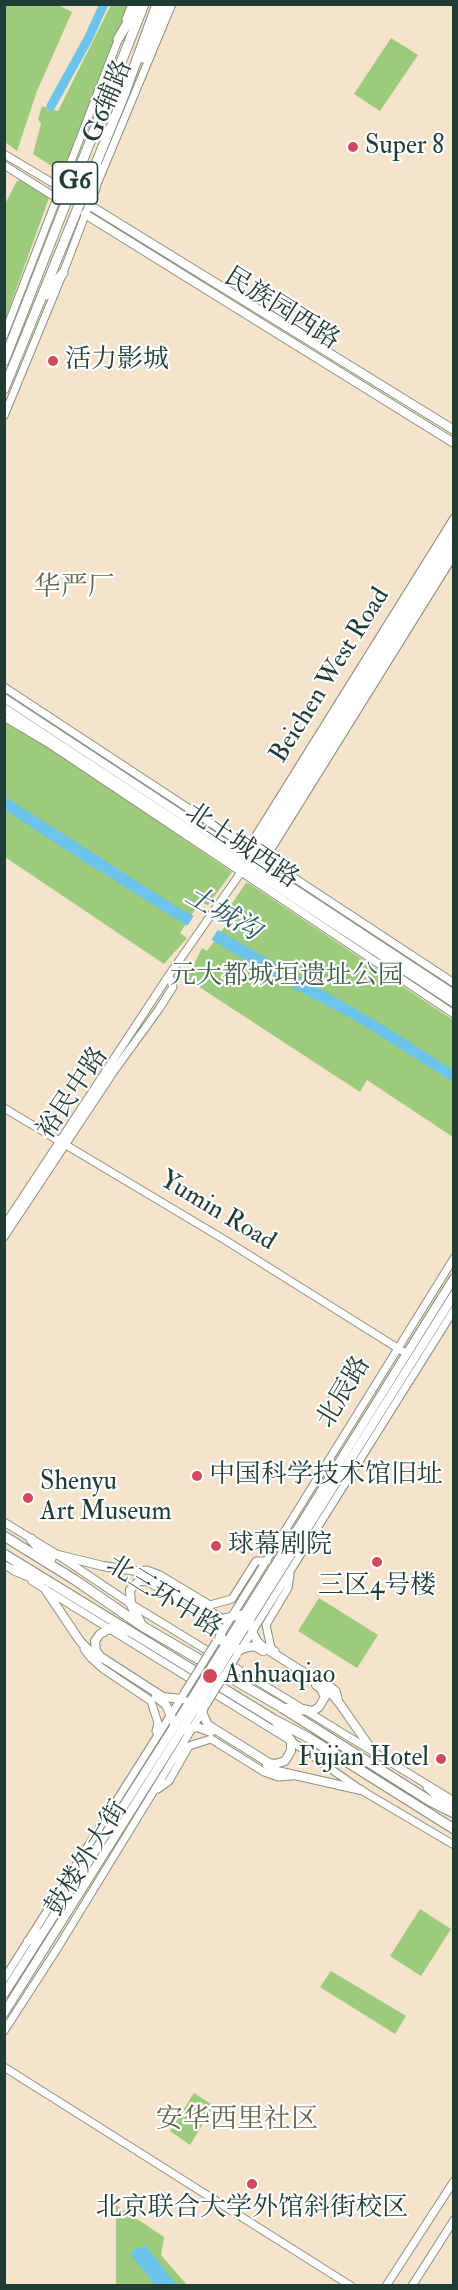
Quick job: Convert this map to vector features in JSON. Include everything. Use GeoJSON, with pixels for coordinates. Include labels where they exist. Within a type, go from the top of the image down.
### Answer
{"type":"FeatureCollection","features":[{"type":"Feature","properties":{"kind":"highway"},"geometry":{"type":"LineString","coordinates":[[118,39],[139,4]]}},
{"type":"Feature","properties":{"kind":"highway","name":"G6"},"geometry":{"type":"LineString","coordinates":[[4,361],[144,4]]}},
{"type":"Feature","properties":{"kind":"highway","name":"G6"},"geometry":{"type":"LineString","coordinates":[[4,388],[124,95],[157,4]]}},
{"type":"Feature","properties":{"kind":"highway"},"geometry":{"type":"LineString","coordinates":[[124,95],[149,47],[166,4]]}},
{"type":"Feature","properties":{"kind":"highway"},"geometry":{"type":"LineString","coordinates":[[94,189],[99,156]]}},
{"type":"Feature","properties":{"kind":"highway"},"geometry":{"type":"LineString","coordinates":[[38,304],[63,273]]}},
{"type":"Feature","properties":{"kind":"highway"},"geometry":{"type":"LineString","coordinates":[[4,1536],[75,1580],[142,1626],[281,1707],[430,1801],[453,1812]]}},
{"type":"Feature","properties":{"kind":"highway"},"geometry":{"type":"LineString","coordinates":[[31,1539],[43,1553],[64,1568],[75,1580]]}},
{"type":"Feature","properties":{"kind":"highway"},"geometry":{"type":"LineString","coordinates":[[4,1554],[273,1719],[309,1738],[453,1829]]}},
{"type":"Feature","properties":{"kind":"highway"},"geometry":{"type":"LineString","coordinates":[[14,1570],[66,1590]]}},
{"type":"Feature","properties":{"kind":"highway"},"geometry":{"type":"LineString","coordinates":[[131,1604],[142,1626]]}},
{"type":"Feature","properties":{"kind":"highway"},"geometry":{"type":"LineString","coordinates":[[109,1629],[130,1631]]}},
{"type":"Feature","properties":{"kind":"highway"},"geometry":{"type":"LineString","coordinates":[[281,1707],[306,1710]]}},
{"type":"Feature","properties":{"kind":"highway"},"geometry":{"type":"LineString","coordinates":[[273,1719],[291,1741]]}},
{"type":"Feature","properties":{"kind":"highway"},"geometry":{"type":"LineString","coordinates":[[428,1787],[453,1812]]}},
{"type":"Feature","properties":{"kind":"main road","name":"民族园西路"},"geometry":{"type":"LineString","coordinates":[[89,205],[453,430]]}},
{"type":"Feature","properties":{"kind":"main road","name":"民族园西路"},"geometry":{"type":"LineString","coordinates":[[85,214],[453,443]]}},
{"type":"Feature","properties":{"kind":"main road","name":"Beichen West Road"},"geometry":{"type":"LineString","coordinates":[[252,859],[289,789],[453,528]]}},
{"type":"Feature","properties":{"kind":"main road","name":"Beichen West Road"},"geometry":{"type":"LineString","coordinates":[[252,859],[453,543]]}},
{"type":"Feature","properties":{"kind":"main road","name":"北土城西路"},"geometry":{"type":"LineString","coordinates":[[4,698],[252,859],[453,994]]}},
{"type":"Feature","properties":{"kind":"main road","name":"北土城西路"},"geometry":{"type":"LineString","coordinates":[[4,708],[252,859],[453,1003]]}},
{"type":"Feature","properties":{"kind":"main road"},"geometry":{"type":"LineString","coordinates":[[374,1753],[325,1686],[262,1646],[253,1633],[248,1617],[453,1278]]}},
{"type":"Feature","properties":{"kind":"main road","name":"北辰路"},"geometry":{"type":"LineString","coordinates":[[178,1728],[199,1706],[248,1617],[453,1295]]}},
{"type":"Feature","properties":{"kind":"main road"},"geometry":{"type":"LineString","coordinates":[[58,1555],[102,1566],[136,1571],[159,1580],[222,1619],[248,1617]]}},
{"type":"Feature","properties":{"kind":"main road"},"geometry":{"type":"LineString","coordinates":[[131,1604],[130,1590],[139,1581],[147,1581],[212,1619],[219,1628],[218,1639],[230,1651],[254,1646],[321,1689],[325,1697],[323,1703],[313,1711],[306,1710]]}},
{"type":"Feature","properties":{"kind":"main road"},"geometry":{"type":"LineString","coordinates":[[45,1589],[80,1641],[97,1659],[162,1701],[178,1728]]}},
{"type":"Feature","properties":{"kind":"main road"},"geometry":{"type":"LineString","coordinates":[[109,1629],[100,1634],[94,1644],[101,1657],[163,1697],[182,1696],[199,1706],[208,1725],[215,1730],[269,1763],[275,1764],[285,1761],[291,1751],[291,1741]]}},
{"type":"Feature","properties":{"kind":"main road"},"geometry":{"type":"LineString","coordinates":[[178,1728],[205,1728],[276,1771],[361,1790]]}},
{"type":"Feature","properties":{"kind":"main road"},"geometry":{"type":"LineString","coordinates":[[4,1995],[178,1728]]}},
{"type":"Feature","properties":{"kind":"main road","name":"鼓楼外大街"},"geometry":{"type":"LineString","coordinates":[[4,2013],[178,1728]]}},
{"type":"Feature","properties":{"kind":"main road"},"geometry":{"type":"LineString","coordinates":[[58,1911],[59,1891]]}},
{"type":"Feature","properties":{"kind":"main road"},"geometry":{"type":"LineString","coordinates":[[28,1941],[46,1929]]}},
{"type":"Feature","properties":{"kind":"street","name":"G6辅路"},"geometry":{"type":"LineString","coordinates":[[4,335],[132,4]]}},
{"type":"Feature","properties":{"kind":"street","name":"G6辅路"},"geometry":{"type":"LineString","coordinates":[[4,417],[63,273],[94,189],[172,4]]}},
{"type":"Feature","properties":{"kind":"street"},"geometry":{"type":"LineString","coordinates":[[4,154],[61,188]]}},
{"type":"Feature","properties":{"kind":"street"},"geometry":{"type":"LineString","coordinates":[[4,165],[58,199]]}},
{"type":"Feature","properties":{"kind":"street","name":"Beichen West Road"},"geometry":{"type":"LineString","coordinates":[[289,789],[453,518]]}},
{"type":"Feature","properties":{"kind":"street","name":"Beichen West Road"},"geometry":{"type":"LineString","coordinates":[[213,914],[252,859],[453,555]]}},
{"type":"Feature","properties":{"kind":"street","name":"北土城西路"},"geometry":{"type":"LineString","coordinates":[[4,687],[252,859],[453,1014]]}},
{"type":"Feature","properties":{"kind":"street","name":"北土城西路"},"geometry":{"type":"LineString","coordinates":[[4,717],[252,859],[453,983]]}},
{"type":"Feature","properties":{"kind":"street","name":"裕民中路"},"geometry":{"type":"LineString","coordinates":[[4,1236],[169,975],[213,914]]}},
{"type":"Feature","properties":{"kind":"street","name":"Yumin Road"},"geometry":{"type":"LineString","coordinates":[[4,1108],[225,1240],[407,1354]]}},
{"type":"Feature","properties":{"kind":"street","name":"裕民中路"},"geometry":{"type":"LineString","coordinates":[[4,1226],[63,1143]]}},
{"type":"Feature","properties":{"kind":"street","name":"北辰路"},"geometry":{"type":"LineString","coordinates":[[131,1778],[453,1258]]}},
{"type":"Feature","properties":{"kind":"street","name":"北辰路"},"geometry":{"type":"LineString","coordinates":[[242,1648],[453,1310]]}},
{"type":"Feature","properties":{"kind":"street","name":"北三环中路"},"geometry":{"type":"LineString","coordinates":[[4,1522],[131,1604],[453,1801]]}},
{"type":"Feature","properties":{"kind":"street"},"geometry":{"type":"LineString","coordinates":[[136,1571],[147,1570],[160,1575],[210,1605],[232,1599],[256,1562],[267,1561]]}},
{"type":"Feature","properties":{"kind":"street"},"geometry":{"type":"LineString","coordinates":[[4,1564],[291,1741],[361,1790],[453,1845]]}},
{"type":"Feature","properties":{"kind":"street"},"geometry":{"type":"LineString","coordinates":[[290,1573],[288,1588],[266,1625],[271,1648],[336,1691],[340,1704]]}},
{"type":"Feature","properties":{"kind":"street"},"geometry":{"type":"LineString","coordinates":[[4,1979],[131,1778],[135,1765],[159,1726],[150,1699],[95,1662],[80,1641]]}},
{"type":"Feature","properties":{"kind":"street","name":"鼓楼外大街"},"geometry":{"type":"LineString","coordinates":[[4,2031],[192,1728],[199,1706],[230,1651]]}},
{"type":"Feature","properties":{"kind":"street"},"geometry":{"type":"LineString","coordinates":[[153,1793],[169,1781],[189,1746],[211,1739],[278,1778],[299,1775]]}},
{"type":"Feature","properties":{"kind":"street"},"geometry":{"type":"LineString","coordinates":[[4,2067],[351,2286]]}},
{"type":"Feature","properties":{"kind":"street"},"geometry":{"type":"LineString","coordinates":[[386,2286],[453,2181]]}},
{"type":"Feature","properties":{"kind":"street"},"geometry":{"type":"LineString","coordinates":[[412,2286],[453,2220]]}},
{"type":"Feature","properties":{"kind":"green space"},"geometry":{"type":"Polygon","coordinates":[[[4,5],[58,5],[72,12],[37,91],[17,151],[5,142],[4,5]]]}},
{"type":"Feature","properties":{"kind":"green space"},"geometry":{"type":"Polygon","coordinates":[[[111,5],[129,5],[65,171],[61,172],[33,154],[41,124],[38,119],[42,106],[58,111],[111,5]]]}},
{"type":"Feature","properties":{"kind":"green space"},"geometry":{"type":"Polygon","coordinates":[[[391,38],[418,55],[380,111],[354,94],[391,38]]]}},
{"type":"Feature","properties":{"kind":"green space"},"geometry":{"type":"Polygon","coordinates":[[[21,180],[49,198],[5,320],[5,204],[17,181],[21,180]]]}},
{"type":"Feature","properties":{"kind":"green space","name":"元大都城垣遗址公园"},"geometry":{"type":"Polygon","coordinates":[[[5,723],[53,750],[232,872],[208,905],[200,902],[180,933],[187,938],[164,964],[5,857],[5,723]]]}},
{"type":"Feature","properties":{"kind":"green space","name":"元大都城垣遗址公园"},"geometry":{"type":"Polygon","coordinates":[[[246,883],[453,1020],[453,1137],[367,1080],[360,1092],[187,979],[202,948],[207,951],[229,921],[224,915],[246,883]]]}},
{"type":"Feature","properties":{"kind":"green space"},"geometry":{"type":"Polygon","coordinates":[[[319,1598],[378,1635],[357,1668],[298,1631],[319,1598]]]}},
{"type":"Feature","properties":{"kind":"green space"},"geometry":{"type":"Polygon","coordinates":[[[420,1909],[451,1929],[421,1976],[390,1956],[420,1909]]]}},
{"type":"Feature","properties":{"kind":"green space"},"geometry":{"type":"Polygon","coordinates":[[[331,1971],[406,2016],[395,2034],[320,1987],[331,1971]]]}},
{"type":"Feature","properties":{"kind":"green space"},"geometry":{"type":"Polygon","coordinates":[[[194,2093],[214,2106],[190,2145],[170,2131],[194,2093]]]}},
{"type":"Feature","properties":{"kind":"green space"},"geometry":{"type":"Polygon","coordinates":[[[116,2205],[164,2237],[161,2255],[187,2285],[116,2286],[116,2205]]]}},
{"type":"Feature","properties":{"kind":"water"},"geometry":{"type":"Polygon","coordinates":[[[4,796],[176,906],[380,1023],[453,1070],[453,1082],[356,1021],[295,989],[77,857],[5,810],[4,796]]]}},
{"type":"Feature","properties":{"kind":"water"},"geometry":{"type":"Polygon","coordinates":[[[146,2246],[177,2285],[155,2285],[130,2254],[134,2249],[146,2246]]]}},
{"type":"Feature","properties":{"kind":"pier"},"geometry":{"type":"Polygon","coordinates":[[[195,914],[219,928],[210,942],[186,928],[195,914]]]}},
{"type":"Feature","properties":{"kind":"waterway"},"geometry":{"type":"LineString","coordinates":[[51,106],[88,39],[104,4]]}},
{"type":"Feature","properties":{"kind":"place","name":"Super 8"},"geometry":{"type":"Point","coordinates":[353,147]}},
{"type":"Feature","properties":{"kind":"place","name":"活力影城"},"geometry":{"type":"Point","coordinates":[53,361]}},
{"type":"Feature","properties":{"kind":"place","name":"中国科学技术馆旧址"},"geometry":{"type":"Point","coordinates":[197,1476]}},
{"type":"Feature","properties":{"kind":"place","name":"Shenyu Art Museum"},"geometry":{"type":"Point","coordinates":[28,1498]}},
{"type":"Feature","properties":{"kind":"place","name":"球幕剧院"},"geometry":{"type":"Point","coordinates":[216,1546]}},
{"type":"Feature","properties":{"kind":"place","name":"三区4号楼"},"geometry":{"type":"Point","coordinates":[377,1562]}},
{"type":"Feature","properties":{"kind":"place","name":"Anhuaqiao"},"geometry":{"type":"Point","coordinates":[210,1676]}},
{"type":"Feature","properties":{"kind":"place","name":"Fujian Hotel"},"geometry":{"type":"Point","coordinates":[441,1759]}},
{"type":"Feature","properties":{"kind":"place","name":"北京联合大学外馆斜街校区"},"geometry":{"type":"Point","coordinates":[252,2184]}},
{"type":"Feature","properties":{"kind":"district","name":"华严厂"},"geometry":{"type":"Point","coordinates":[74,589]}},
{"type":"Feature","properties":{"kind":"district","name":"安华西里社区"},"geometry":{"type":"Point","coordinates":[237,2121]}},
{"type":"Feature","properties":{"kind":"water label","name":"土城沟"},"geometry":{"type":"Point","coordinates":[222,915]}}]}
